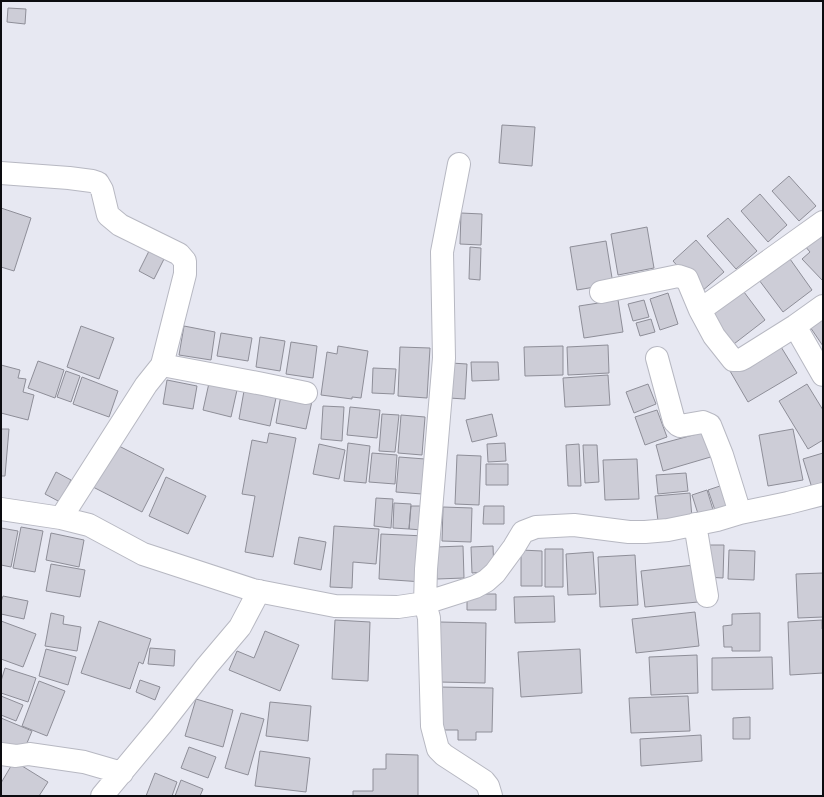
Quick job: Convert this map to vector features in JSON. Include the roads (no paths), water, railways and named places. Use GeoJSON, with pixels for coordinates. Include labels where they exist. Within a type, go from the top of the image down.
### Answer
{"type":"FeatureCollection","features":[{"type":"Feature","properties":{"kind":"street"},"geometry":{"type":"LineString","coordinates":[[459,164],[442,252],[444,358],[425,603],[429,618],[432,726],[438,749],[444,755],[484,782],[488,786],[491,796]]}},
{"type":"Feature","properties":{"kind":"street"},"geometry":{"type":"LineString","coordinates":[[1,173],[69,178],[98,183],[102,190],[108,215],[111,218],[120,225],[179,254],[185,261],[185,274],[162,365],[146,385],[61,518]]}},
{"type":"Feature","properties":{"kind":"street"},"geometry":{"type":"LineString","coordinates":[[700,310],[823,222]]}},
{"type":"Feature","properties":{"kind":"street"},"geometry":{"type":"LineString","coordinates":[[601,292],[678,276],[687,279],[700,310],[714,336],[733,360],[740,360],[744,358],[795,326],[823,306]]}},
{"type":"Feature","properties":{"kind":"street"},"geometry":{"type":"LineString","coordinates":[[795,326],[823,375]]}},
{"type":"Feature","properties":{"kind":"street"},"geometry":{"type":"LineString","coordinates":[[657,358],[674,421],[680,426],[703,422],[710,425],[722,455],[740,513]]}},
{"type":"Feature","properties":{"kind":"street"},"geometry":{"type":"LineString","coordinates":[[162,365],[306,393]]}},
{"type":"Feature","properties":{"kind":"street"},"geometry":{"type":"LineString","coordinates":[[1,509],[61,518],[89,525],[144,554],[259,592],[335,606],[398,607],[425,603],[475,587],[486,581],[495,573],[523,532],[536,527],[574,525],[629,532],[668,530],[717,520],[740,513],[823,494]]}},
{"type":"Feature","properties":{"kind":"street"},"geometry":{"type":"LineString","coordinates":[[694,524],[707,596]]}},
{"type":"Feature","properties":{"kind":"street"},"geometry":{"type":"LineString","coordinates":[[102,796],[161,725],[206,666],[240,627],[259,592]]}},
{"type":"Feature","properties":{"kind":"street"},"geometry":{"type":"LineString","coordinates":[[1,754],[16,756],[29,754],[84,762],[122,773]]}}]}
